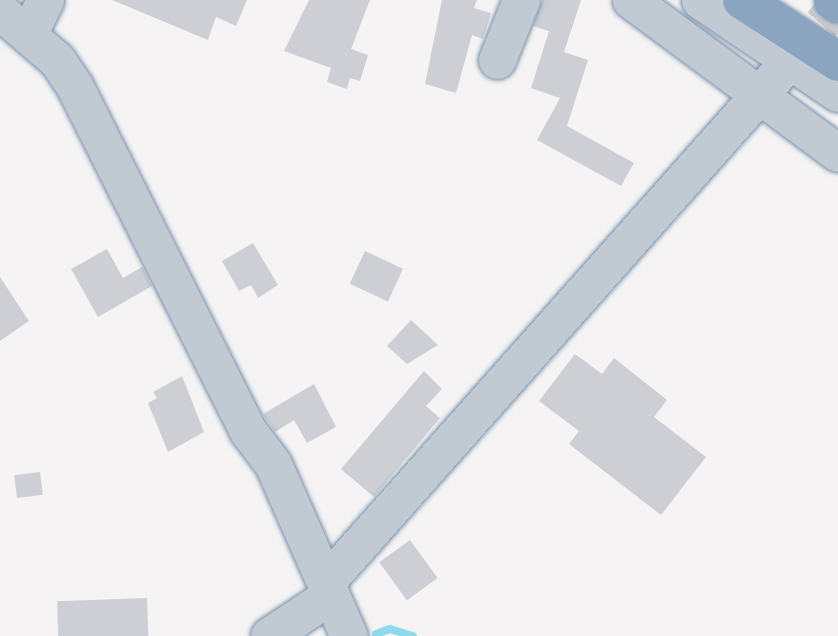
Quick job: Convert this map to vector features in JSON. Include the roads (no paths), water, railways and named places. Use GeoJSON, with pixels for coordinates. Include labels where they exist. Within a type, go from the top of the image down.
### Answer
{"type":"FeatureCollection","features":[{"type":"Feature","properties":{"kind":"highway"},"geometry":{"type":"LineString","coordinates":[[741,0],[838,62]]}},
{"type":"Feature","properties":{"kind":"street"},"geometry":{"type":"LineString","coordinates":[[28,35],[45,0]]}},
{"type":"Feature","properties":{"kind":"street"},"geometry":{"type":"LineString","coordinates":[[496,60],[522,0]]}},
{"type":"Feature","properties":{"kind":"street"},"geometry":{"type":"LineString","coordinates":[[631,0],[771,82],[838,153]]}},
{"type":"Feature","properties":{"kind":"street"},"geometry":{"type":"LineString","coordinates":[[700,0],[838,93]]}},
{"type":"Feature","properties":{"kind":"street"},"geometry":{"type":"LineString","coordinates":[[0,11],[28,35],[75,87],[248,431],[273,464],[349,636]]}},
{"type":"Feature","properties":{"kind":"street"},"geometry":{"type":"LineString","coordinates":[[269,636],[328,589],[771,82]]}},
{"type":"Feature","properties":{"kind":"street"},"geometry":{"type":"LineString","coordinates":[[328,589],[372,636]]}},
{"type":"Feature","properties":{"kind":"waterway"},"geometry":{"type":"LineString","coordinates":[[376,634],[390,629],[413,636]]}},
{"type":"Feature","properties":{"kind":"tunnel"},"geometry":{"type":"LineString","coordinates":[[785,65],[838,5]]}}]}
